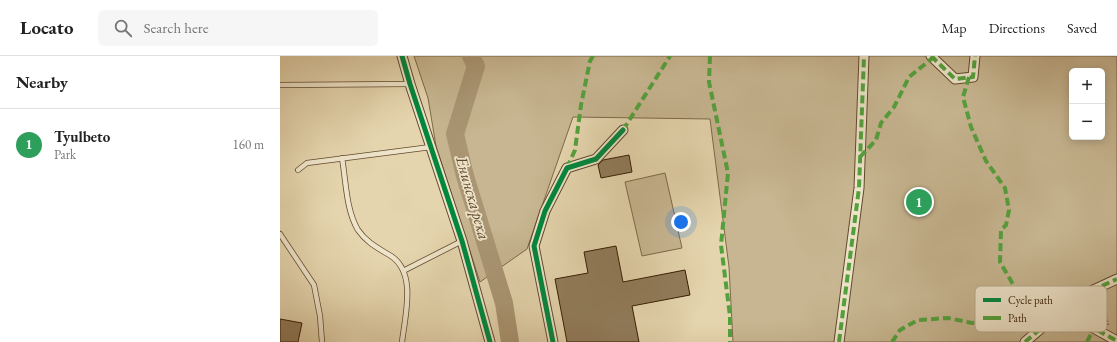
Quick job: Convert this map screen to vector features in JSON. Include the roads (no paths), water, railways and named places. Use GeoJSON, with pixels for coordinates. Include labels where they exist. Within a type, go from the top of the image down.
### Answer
{"type":"FeatureCollection","features":[{"type":"Feature","properties":{"kind":"street"},"geometry":{"type":"LineString","coordinates":[[402,56],[462,241],[490,342]]}},
{"type":"Feature","properties":{"kind":"street"},"geometry":{"type":"LineString","coordinates":[[839,342],[859,188],[864,56]]}},
{"type":"Feature","properties":{"kind":"street"},"geometry":{"type":"LineString","coordinates":[[931,56],[955,79],[973,77],[976,56]]}},
{"type":"Feature","properties":{"kind":"street"},"geometry":{"type":"LineString","coordinates":[[553,342],[534,246],[545,211],[567,168],[596,159],[623,130]]}},
{"type":"Feature","properties":{"kind":"street"},"geometry":{"type":"LineString","coordinates":[[1102,286],[1115,280]]}},
{"type":"Feature","properties":{"kind":"street"},"geometry":{"type":"LineString","coordinates":[[1025,342],[1037,332]]}},
{"type":"Feature","properties":{"kind":"street"},"geometry":{"type":"LineString","coordinates":[[1101,332],[1117,341]]}},
{"type":"Feature","properties":{"kind":"lane"},"geometry":{"type":"LineString","coordinates":[[280,85],[410,84]]}},
{"type":"Feature","properties":{"kind":"lane"},"geometry":{"type":"LineString","coordinates":[[298,170],[307,163],[431,147]]}},
{"type":"Feature","properties":{"kind":"lane"},"geometry":{"type":"LineString","coordinates":[[342,158],[351,211],[358,229],[371,246],[392,257],[405,270],[407,295],[402,342]]}},
{"type":"Feature","properties":{"kind":"lane"},"geometry":{"type":"LineString","coordinates":[[280,234],[314,285],[320,316],[322,342]]}},
{"type":"Feature","properties":{"kind":"lane"},"geometry":{"type":"LineString","coordinates":[[405,270],[462,241]]}},
{"type":"Feature","properties":{"kind":"waterway","name":"Енинска река"},"geometry":{"type":"LineString","coordinates":[[471,56],[476,66],[455,134],[465,176],[504,303],[510,342]]}},
{"type":"Feature","properties":{"kind":"place","name":"Tyulbeto"},"geometry":{"type":"Point","coordinates":[919,202]}}]}
